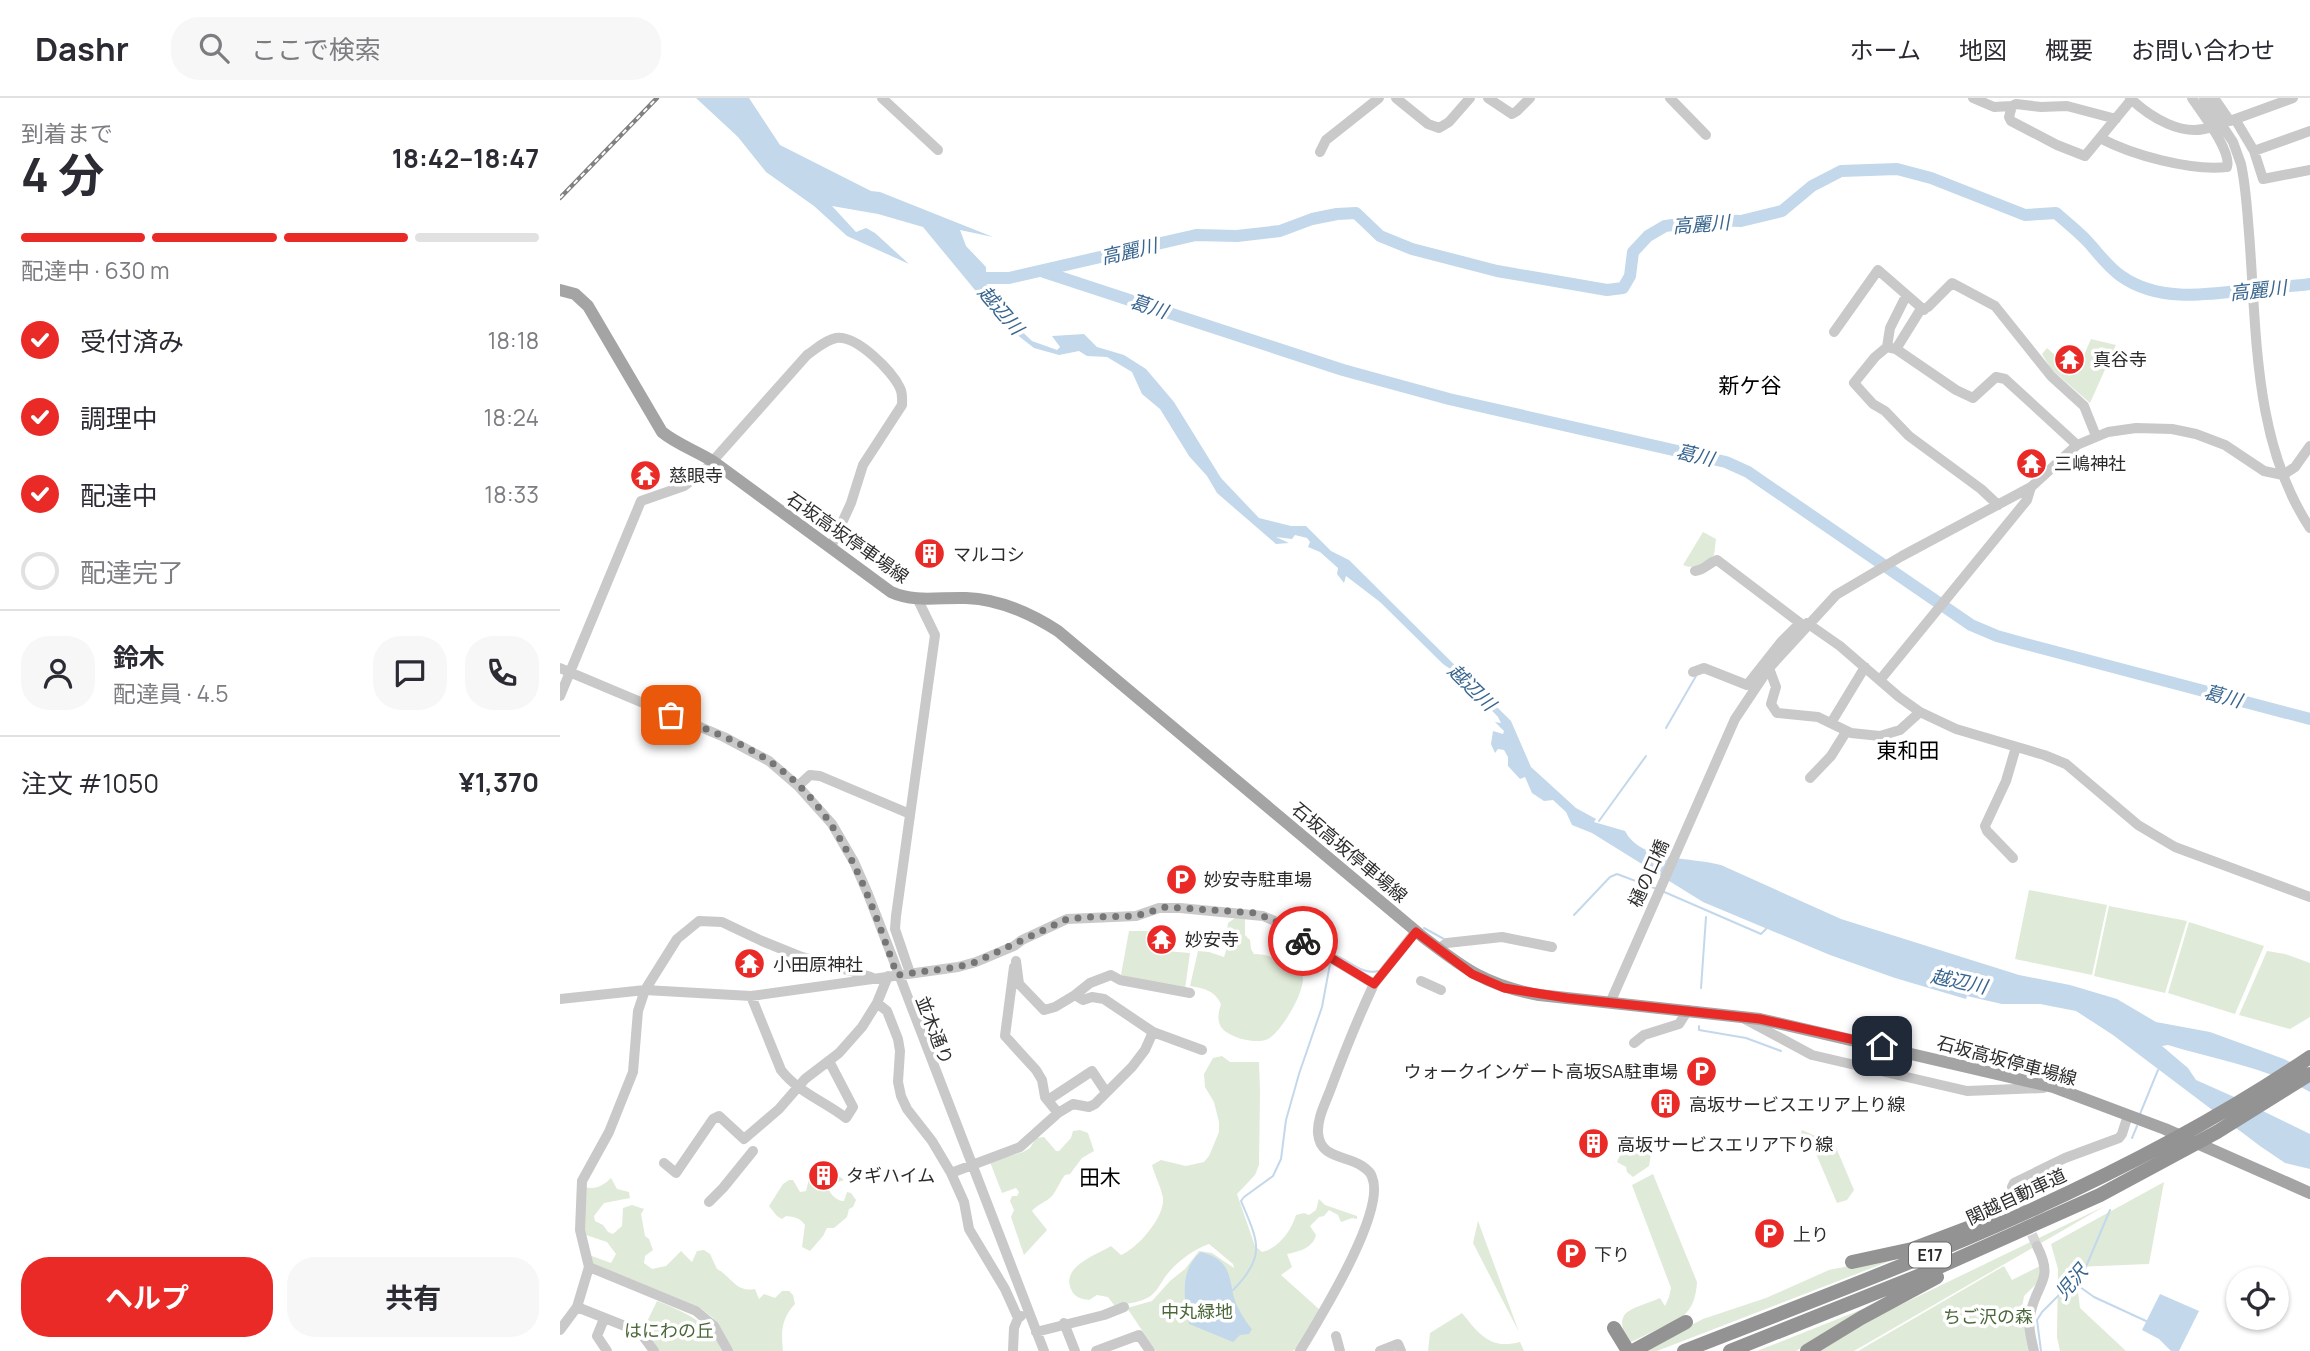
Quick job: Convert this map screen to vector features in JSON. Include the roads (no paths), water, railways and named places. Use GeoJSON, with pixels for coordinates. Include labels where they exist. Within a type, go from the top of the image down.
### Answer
{"type":"FeatureCollection","features":[{"type":"Feature","properties":{"kind":"highway","name":"関越自動車道"},"geometry":{"type":"LineString","coordinates":[[1684,1351],[1958,1244],[2094,1181],[2169,1142],[2310,1057]]}},
{"type":"Feature","properties":{"kind":"highway","name":"関越自動車道"},"geometry":{"type":"LineString","coordinates":[[1730,1351],[1928,1272],[2100,1195],[2188,1148],[2310,1074]]}},
{"type":"Feature","properties":{"kind":"highway"},"geometry":{"type":"LineString","coordinates":[[1852,1262],[1912,1249],[2032,1202],[2104,1167],[2154,1149]]}},
{"type":"Feature","properties":{"kind":"highway"},"geometry":{"type":"LineString","coordinates":[[1807,1351],[1906,1293],[2100,1195]]}},
{"type":"Feature","properties":{"kind":"highway"},"geometry":{"type":"LineString","coordinates":[[1614,1328],[1628,1348],[1686,1322]]}},
{"type":"Feature","properties":{"kind":"main road","name":"石坂高坂停車場線"},"geometry":{"type":"LineString","coordinates":[[560,290],[575,294],[588,306],[662,432],[672,440],[714,462],[891,592],[903,598],[989,601],[1018,610],[1058,631],[1416,932],[1472,974],[1504,988],[1539,995],[1739,1016],[2053,1087],[2135,1118],[2310,1193]]}},
{"type":"Feature","properties":{"kind":"street"},"geometry":{"type":"LineString","coordinates":[[882,98],[938,150]]}},
{"type":"Feature","properties":{"kind":"street"},"geometry":{"type":"LineString","coordinates":[[1320,152],[1326,140],[1379,98]]}},
{"type":"Feature","properties":{"kind":"street"},"geometry":{"type":"LineString","coordinates":[[1396,98],[1428,124],[1440,128],[1449,122],[1470,98]]}},
{"type":"Feature","properties":{"kind":"street"},"geometry":{"type":"LineString","coordinates":[[1488,98],[1512,114],[1530,98]]}},
{"type":"Feature","properties":{"kind":"street"},"geometry":{"type":"LineString","coordinates":[[1670,98],[1706,135]]}},
{"type":"Feature","properties":{"kind":"street"},"geometry":{"type":"LineString","coordinates":[[1973,98],[1994,107],[2016,104],[2067,106],[2116,119]]}},
{"type":"Feature","properties":{"kind":"street"},"geometry":{"type":"LineString","coordinates":[[2100,138],[2136,152],[2187,165],[2227,167],[2228,161],[2211,127],[2192,98]]}},
{"type":"Feature","properties":{"kind":"street"},"geometry":{"type":"LineString","coordinates":[[2204,98],[2238,152],[2244,174],[2266,413],[2283,475],[2310,528]]}},
{"type":"Feature","properties":{"kind":"street"},"geometry":{"type":"LineString","coordinates":[[2217,99],[2230,121],[2293,98]]}},
{"type":"Feature","properties":{"kind":"street"},"geometry":{"type":"LineString","coordinates":[[2012,106],[2009,117],[2011,121],[2081,156],[2085,156],[2130,99],[2158,119],[2187,130],[2202,131],[2211,127]]}},
{"type":"Feature","properties":{"kind":"street"},"geometry":{"type":"LineString","coordinates":[[2235,119],[2254,151],[2263,179],[2310,170]]}},
{"type":"Feature","properties":{"kind":"street"},"geometry":{"type":"LineString","coordinates":[[2254,151],[2310,131]]}},
{"type":"Feature","properties":{"kind":"street"},"geometry":{"type":"LineString","coordinates":[[1834,332],[1878,270],[1924,310]]}},
{"type":"Feature","properties":{"kind":"street"},"geometry":{"type":"LineString","coordinates":[[1998,505],[1981,489],[1909,436],[1854,383],[1875,357],[1892,348],[1911,321],[1952,283],[1995,306],[2051,376],[2084,406],[2096,436]]}},
{"type":"Feature","properties":{"kind":"street"},"geometry":{"type":"LineString","coordinates":[[1892,348],[1890,328],[1906,296]]}},
{"type":"Feature","properties":{"kind":"street"},"geometry":{"type":"LineString","coordinates":[[560,696],[565,670],[641,501],[684,486],[714,462],[807,355],[823,343],[836,338],[850,339],[880,362],[895,380],[902,395],[902,405],[863,465],[851,503],[831,548]]}},
{"type":"Feature","properties":{"kind":"street"},"geometry":{"type":"LineString","coordinates":[[1892,348],[1956,390],[1973,398],[1996,377],[2005,379],[2077,445]]}},
{"type":"Feature","properties":{"kind":"street"},"geometry":{"type":"LineString","coordinates":[[1693,672],[1704,668],[1747,685],[1781,642],[1836,595],[1897,558],[2031,487],[2077,445],[2096,436],[2136,428],[2172,429],[2196,434],[2225,445],[2264,471],[2283,475],[2295,467],[2310,446]]}},
{"type":"Feature","properties":{"kind":"street"},"geometry":{"type":"LineString","coordinates":[[1880,680],[2027,500],[2031,487]]}},
{"type":"Feature","properties":{"kind":"street"},"geometry":{"type":"LineString","coordinates":[[1695,571],[1703,570],[1717,560],[1865,667],[1920,712],[1956,729],[2056,759],[2074,769],[2138,825],[2175,847],[2310,897]]}},
{"type":"Feature","properties":{"kind":"street"},"geometry":{"type":"LineString","coordinates":[[909,973],[895,929],[935,635],[918,600]]}},
{"type":"Feature","properties":{"kind":"street","name":"樋の口橋"},"geometry":{"type":"LineString","coordinates":[[1610,1003],[1735,719],[1769,668],[1804,624]]}},
{"type":"Feature","properties":{"kind":"street"},"geometry":{"type":"LineString","coordinates":[[1830,723],[1865,667]]}},
{"type":"Feature","properties":{"kind":"street"},"geometry":{"type":"LineString","coordinates":[[1769,668],[1776,687],[1772,704],[1774,711],[1782,714],[1818,717],[1846,732],[1870,735],[1890,734],[1900,730],[1920,712]]}},
{"type":"Feature","properties":{"kind":"street","name":"並木通り"},"geometry":{"type":"LineString","coordinates":[[565,670],[740,744],[769,761],[798,786],[832,824],[868,894],[893,975],[1044,1351]]}},
{"type":"Feature","properties":{"kind":"street"},"geometry":{"type":"LineString","coordinates":[[1810,778],[1831,756],[1846,732]]}},
{"type":"Feature","properties":{"kind":"street"},"geometry":{"type":"LineString","coordinates":[[2013,858],[1985,826],[2006,781],[2016,747]]}},
{"type":"Feature","properties":{"kind":"street"},"geometry":{"type":"LineString","coordinates":[[798,786],[810,775],[820,776],[910,814]]}},
{"type":"Feature","properties":{"kind":"street"},"geometry":{"type":"LineString","coordinates":[[560,999],[645,990],[751,996],[958,967],[1014,946],[1067,919],[1136,916],[1166,907],[1256,913],[1286,926],[1301,940],[1374,984]]}},
{"type":"Feature","properties":{"kind":"street"},"geometry":{"type":"LineString","coordinates":[[560,1330],[577,1307],[589,1266],[580,1230],[582,1181],[609,1132],[633,1072],[638,1011],[645,990],[677,939],[699,921],[722,922],[799,956],[871,978]]}},
{"type":"Feature","properties":{"kind":"street"},"geometry":{"type":"LineString","coordinates":[[1300,1351],[1367,1228],[1374,1184],[1372,1175],[1360,1164],[1332,1156],[1320,1144],[1319,1120],[1357,1020],[1374,984],[1416,932]]}},
{"type":"Feature","properties":{"kind":"street"},"geometry":{"type":"LineString","coordinates":[[1438,949],[1447,943],[1502,937],[1552,947]]}},
{"type":"Feature","properties":{"kind":"street"},"geometry":{"type":"LineString","coordinates":[[1014,946],[1019,984],[1044,1010],[1055,1007],[1090,983],[1111,975],[1120,980],[1190,993]]}},
{"type":"Feature","properties":{"kind":"street"},"geometry":{"type":"LineString","coordinates":[[1016,961],[1005,1036],[1042,1080],[1043,1090],[1058,1113]]}},
{"type":"Feature","properties":{"kind":"street"},"geometry":{"type":"LineString","coordinates":[[664,1163],[676,1173],[716,1117],[721,1116],[744,1139],[779,1110],[796,1087],[852,1040],[893,975]]}},
{"type":"Feature","properties":{"kind":"street"},"geometry":{"type":"LineString","coordinates":[[1421,981],[1441,990]]}},
{"type":"Feature","properties":{"kind":"street"},"geometry":{"type":"LineString","coordinates":[[1075,995],[1083,1000],[1104,999],[1153,1032],[1202,1050]]}},
{"type":"Feature","properties":{"kind":"street"},"geometry":{"type":"LineString","coordinates":[[751,996],[781,1070],[796,1087],[846,1118],[853,1107],[829,1061]]}},
{"type":"Feature","properties":{"kind":"street"},"geometry":{"type":"LineString","coordinates":[[877,1003],[887,1011],[898,1039],[898,1082],[901,1096],[951,1173],[964,1202],[969,1229],[1005,1289],[1017,1318],[1013,1351]]}},
{"type":"Feature","properties":{"kind":"street"},"geometry":{"type":"LineString","coordinates":[[1634,1044],[1655,1031],[1675,1026],[1688,1010]]}},
{"type":"Feature","properties":{"kind":"street"},"geometry":{"type":"LineString","coordinates":[[1739,1016],[1812,1055],[1967,1091],[2053,1087]]}},
{"type":"Feature","properties":{"kind":"street"},"geometry":{"type":"LineString","coordinates":[[951,1173],[1020,1147],[1058,1113],[1073,1104],[1089,1107],[1095,1104],[1132,1067],[1145,1050],[1153,1032]]}},
{"type":"Feature","properties":{"kind":"street"},"geometry":{"type":"LineString","coordinates":[[1048,1100],[1092,1071],[1105,1092]]}},
{"type":"Feature","properties":{"kind":"street"},"geometry":{"type":"LineString","coordinates":[[2014,1193],[2014,1183],[2065,1158],[2119,1138],[2135,1118]]}},
{"type":"Feature","properties":{"kind":"street"},"geometry":{"type":"LineString","coordinates":[[709,1202],[753,1151]]}},
{"type":"Feature","properties":{"kind":"street"},"geometry":{"type":"LineString","coordinates":[[2034,1351],[2029,1320],[2045,1270],[2037,1246]]}},
{"type":"Feature","properties":{"kind":"street"},"geometry":{"type":"LineString","coordinates":[[589,1266],[696,1311],[714,1326],[728,1351]]}},
{"type":"Feature","properties":{"kind":"street"},"geometry":{"type":"LineString","coordinates":[[577,1307],[640,1332],[654,1351]]}},
{"type":"Feature","properties":{"kind":"street"},"geometry":{"type":"LineString","coordinates":[[1036,1332],[1104,1315],[1124,1307]]}},
{"type":"Feature","properties":{"kind":"street"},"geometry":{"type":"LineString","coordinates":[[1017,1318],[1029,1313]]}},
{"type":"Feature","properties":{"kind":"street"},"geometry":{"type":"LineString","coordinates":[[604,1318],[597,1336],[607,1351]]}},
{"type":"Feature","properties":{"kind":"street"},"geometry":{"type":"LineString","coordinates":[[1064,1323],[1075,1351]]}},
{"type":"Feature","properties":{"kind":"street"},"geometry":{"type":"LineString","coordinates":[[1097,1351],[1139,1335],[1150,1351]]}},
{"type":"Feature","properties":{"kind":"street"},"geometry":{"type":"LineString","coordinates":[[1336,1336],[1340,1351]]}},
{"type":"Feature","properties":{"kind":"street"},"geometry":{"type":"LineString","coordinates":[[1380,1351],[1398,1344],[1401,1351]]}},
{"type":"Feature","properties":{"kind":"water","name":"越辺川"},"geometry":{"type":"Polygon","coordinates":[[[696,98],[749,98],[780,145],[871,191],[880,192],[993,237],[960,230],[966,246],[986,267],[986,283],[1009,319],[1032,341],[1057,350],[1060,347],[1052,336],[1084,334],[1097,347],[1124,355],[1146,369],[1174,402],[1221,478],[1259,518],[1291,526],[1306,526],[1331,551],[1349,560],[1511,721],[1531,767],[1576,808],[1596,819],[1594,822],[1625,831],[1633,841],[1655,853],[1721,865],[1841,919],[2019,975],[2070,985],[2117,999],[2156,1022],[2210,1032],[2284,1059],[2310,1072],[2310,1092],[2258,1070],[2168,1045],[2162,1046],[2188,1068],[2196,1080],[2310,1134],[2310,1169],[2285,1163],[2113,1035],[2076,1011],[2040,1004],[2002,1004],[1967,996],[1966,999],[1830,955],[1703,902],[1592,833],[1572,825],[1566,812],[1553,800],[1544,801],[1532,793],[1525,777],[1520,779],[1508,766],[1508,757],[1504,750],[1498,749],[1495,753],[1491,744],[1493,731],[1503,734],[1504,731],[1495,722],[1501,723],[1456,673],[1443,664],[1380,602],[1346,576],[1344,583],[1337,574],[1338,568],[1320,552],[1308,547],[1310,542],[1307,538],[1295,535],[1292,539],[1276,537],[1289,543],[1276,544],[1217,493],[1207,476],[1189,456],[1160,409],[1142,394],[1132,372],[1107,357],[1087,356],[1079,351],[1059,355],[1034,348],[1003,324],[923,227],[878,214],[832,206],[856,232],[866,228],[875,233],[909,264],[847,236],[814,206],[766,172],[738,137],[696,98]]]}},
{"type":"Feature","properties":{"kind":"water"},"geometry":{"type":"Polygon","coordinates":[[[1201,1252],[1216,1258],[1225,1267],[1236,1303],[1252,1329],[1249,1334],[1240,1335],[1233,1342],[1189,1324],[1185,1295],[1186,1276],[1194,1259],[1201,1252]]]}},
{"type":"Feature","properties":{"kind":"water"},"geometry":{"type":"Polygon","coordinates":[[[2160,1294],[2199,1311],[2179,1351],[2171,1351],[2159,1339],[2142,1330],[2160,1294]]]}},
{"type":"Feature","properties":{"kind":"waterway","name":"高麗川"},"geometry":{"type":"LineString","coordinates":[[974,278],[1009,278],[1196,235],[1237,236],[1280,231],[1312,219],[1356,213],[1380,236],[1412,249],[1497,271],[1607,290],[1623,288],[1630,276],[1633,252],[1648,236],[1665,226],[1711,220],[1741,221],[1782,211],[1812,186],[1841,171],[1897,169],[1931,178],[2025,215],[2056,213],[2121,276],[2154,291],[2190,295],[2310,284]]}},
{"type":"Feature","properties":{"kind":"waterway","name":"葛川"},"geometry":{"type":"LineString","coordinates":[[1044,272],[1343,370],[1449,399],[1726,462],[1748,472],[1971,625],[2022,643],[2310,719]]}},
{"type":"Feature","properties":{"kind":"waterway"},"geometry":{"type":"LineString","coordinates":[[1666,728],[1696,676]]}},
{"type":"Feature","properties":{"kind":"waterway"},"geometry":{"type":"LineString","coordinates":[[1599,821],[1646,756]]}},
{"type":"Feature","properties":{"kind":"waterway"},"geometry":{"type":"LineString","coordinates":[[1574,915],[1610,877],[1617,874],[1657,889]]}},
{"type":"Feature","properties":{"kind":"waterway"},"geometry":{"type":"LineString","coordinates":[[1662,891],[1761,934],[1767,928]]}},
{"type":"Feature","properties":{"kind":"waterway"},"geometry":{"type":"LineString","coordinates":[[1701,988],[1706,917]]}},
{"type":"Feature","properties":{"kind":"waterway"},"geometry":{"type":"LineString","coordinates":[[1424,928],[1444,939]]}},
{"type":"Feature","properties":{"kind":"waterway"},"geometry":{"type":"LineString","coordinates":[[1334,955],[1360,969],[1378,971]]}},
{"type":"Feature","properties":{"kind":"waterway"},"geometry":{"type":"LineString","coordinates":[[1233,1290],[1251,1267],[1256,1248],[1252,1227],[1241,1201],[1273,1176],[1281,1159],[1286,1120],[1322,1007],[1330,964]]}},
{"type":"Feature","properties":{"kind":"waterway"},"geometry":{"type":"LineString","coordinates":[[1699,1026],[1699,1030],[1746,1038],[1781,1051]]}},
{"type":"Feature","properties":{"kind":"waterway","name":"児沢"},"geometry":{"type":"LineString","coordinates":[[2140,1114],[2158,1070]]}},
{"type":"Feature","properties":{"kind":"waterway","name":"児沢"},"geometry":{"type":"LineString","coordinates":[[2132,1138],[2137,1126]]}},
{"type":"Feature","properties":{"kind":"waterway","name":"児沢"},"geometry":{"type":"LineString","coordinates":[[2041,1351],[2037,1320],[2085,1269],[2110,1210]]}},
{"type":"Feature","properties":{"kind":"waterway"},"geometry":{"type":"LineString","coordinates":[[2073,1282],[2094,1297],[2146,1321]]}},
{"type":"Feature","properties":{"kind":"tunnel"},"geometry":{"type":"LineString","coordinates":[[2014,1193],[2037,1246]]}},
{"type":"Feature","properties":{"kind":"railway"},"geometry":{"type":"LineString","coordinates":[[560,198],[657,98]]}},
{"type":"Feature","properties":{"kind":"place","name":"真谷寺"},"geometry":{"type":"Point","coordinates":[2070,359]}},
{"type":"Feature","properties":{"kind":"place","name":"三嶋神社"},"geometry":{"type":"Point","coordinates":[2031,463]}},
{"type":"Feature","properties":{"kind":"place","name":"慈眼寺"},"geometry":{"type":"Point","coordinates":[646,475]}},
{"type":"Feature","properties":{"kind":"place","name":"マルコシ"},"geometry":{"type":"Point","coordinates":[930,554]}},
{"type":"Feature","properties":{"kind":"place","name":"妙安寺駐車場"},"geometry":{"type":"Point","coordinates":[1181,879]}},
{"type":"Feature","properties":{"kind":"place","name":"妙安寺"},"geometry":{"type":"Point","coordinates":[1162,939]}},
{"type":"Feature","properties":{"kind":"place","name":"小田原神社"},"geometry":{"type":"Point","coordinates":[750,964]}},
{"type":"Feature","properties":{"kind":"place","name":"ウォークインゲート高坂SA駐車場"},"geometry":{"type":"Point","coordinates":[1701,1071]}},
{"type":"Feature","properties":{"kind":"place","name":"高坂サービスエリア上り線"},"geometry":{"type":"Point","coordinates":[1666,1104]}},
{"type":"Feature","properties":{"kind":"place","name":"高坂サービスエリア下り線"},"geometry":{"type":"Point","coordinates":[1594,1144]}},
{"type":"Feature","properties":{"kind":"place","name":"タギハイム"},"geometry":{"type":"Point","coordinates":[823,1175]}},
{"type":"Feature","properties":{"kind":"place","name":"上り"},"geometry":{"type":"Point","coordinates":[1770,1234]}},
{"type":"Feature","properties":{"kind":"place","name":"下り"},"geometry":{"type":"Point","coordinates":[1571,1254]}},
{"type":"Feature","properties":{"kind":"district","name":"新ケ谷"},"geometry":{"type":"Point","coordinates":[1750,385]}},
{"type":"Feature","properties":{"kind":"district","name":"東和田"},"geometry":{"type":"Point","coordinates":[1908,750]}},
{"type":"Feature","properties":{"kind":"district","name":"田木"},"geometry":{"type":"Point","coordinates":[1100,1177]}},
{"type":"Feature","properties":{"kind":"park label","name":"中丸緑地"},"geometry":{"type":"Point","coordinates":[1197,1311]}},
{"type":"Feature","properties":{"kind":"park label","name":"ちご沢の森"},"geometry":{"type":"Point","coordinates":[1988,1316]}},
{"type":"Feature","properties":{"kind":"park label","name":"はにわの丘"},"geometry":{"type":"Point","coordinates":[669,1330]}}]}
